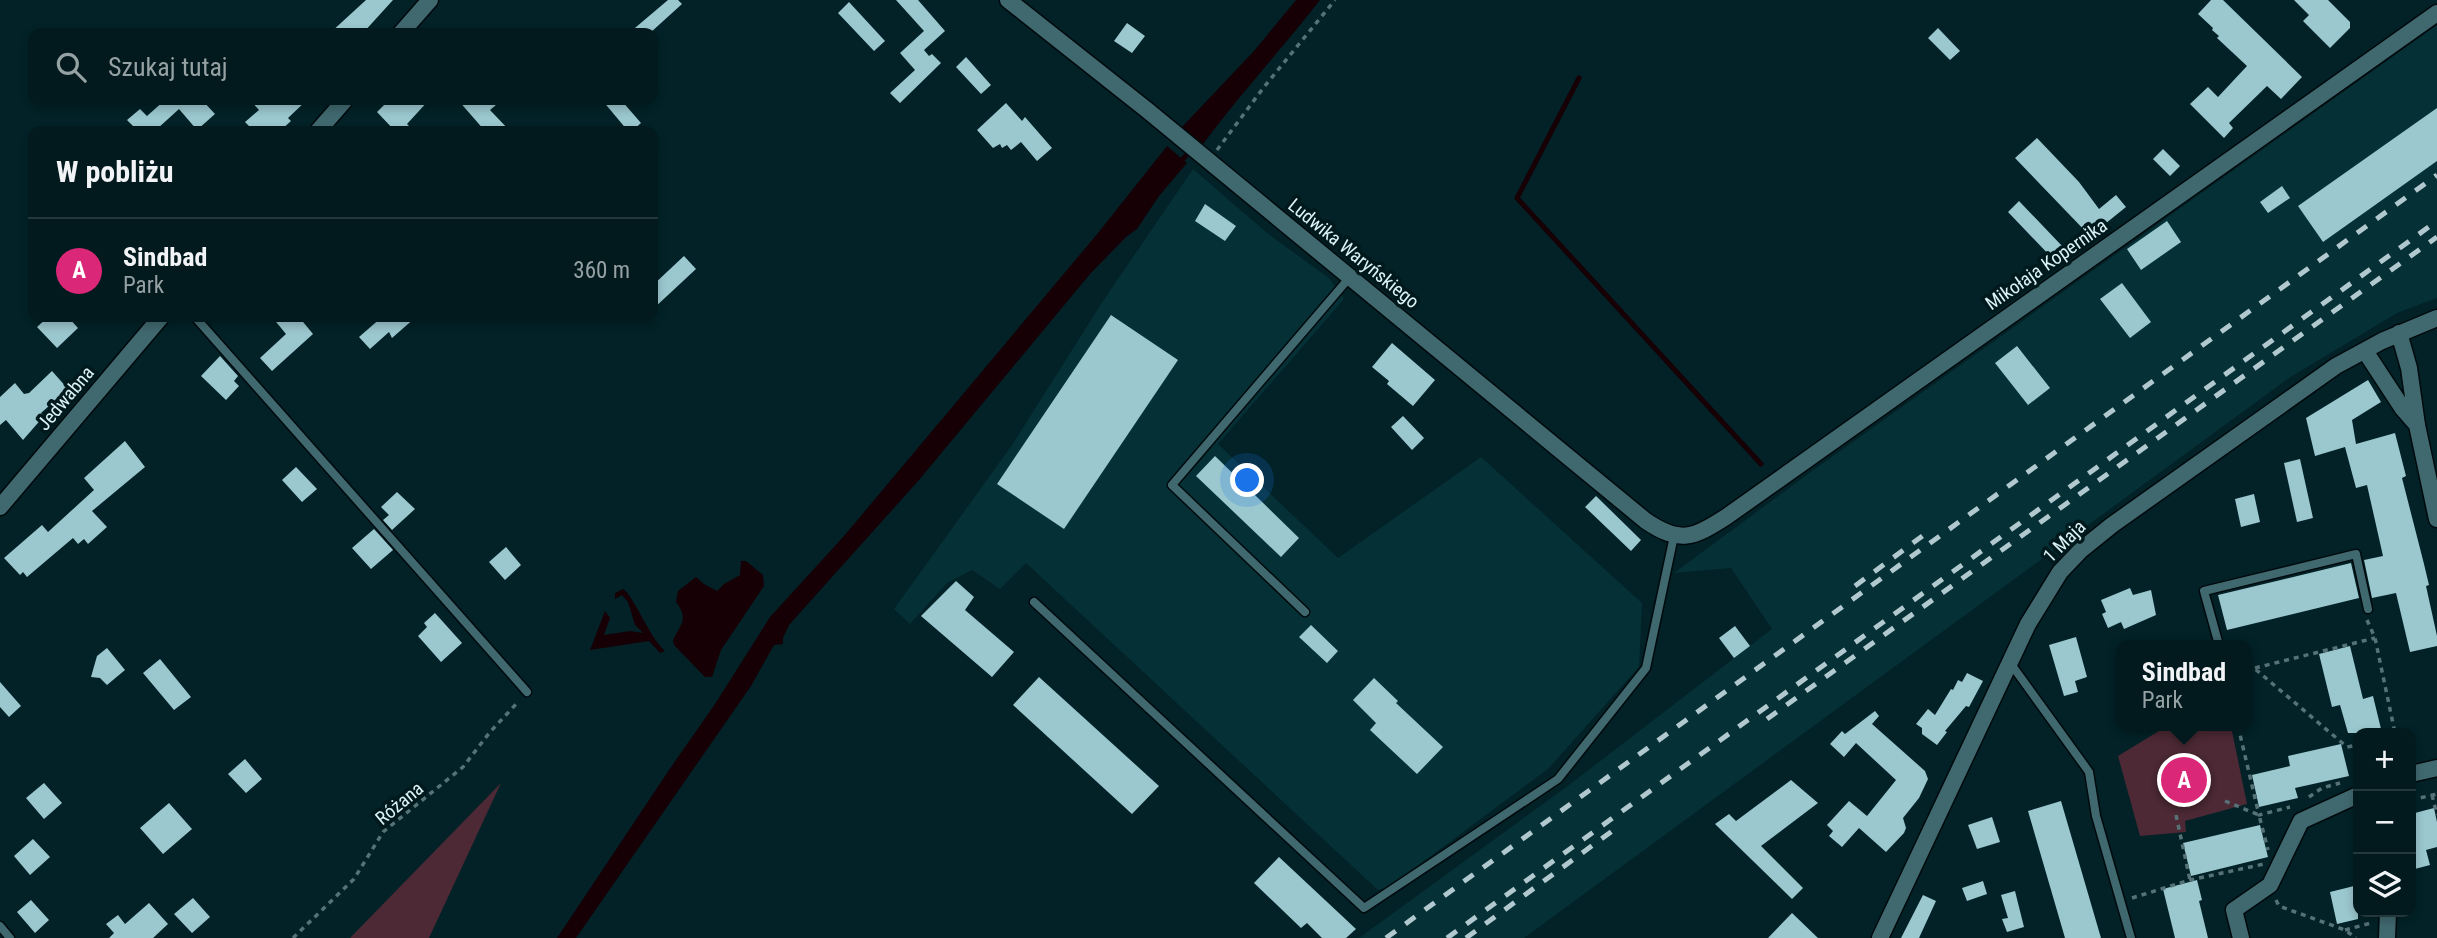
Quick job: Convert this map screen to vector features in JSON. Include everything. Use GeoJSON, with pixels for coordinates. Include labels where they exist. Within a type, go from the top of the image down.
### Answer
{"type":"FeatureCollection","features":[{"type":"Feature","properties":{"kind":"street"},"geometry":{"type":"LineString","coordinates":[[405,28],[430,0]]}},
{"type":"Feature","properties":{"kind":"street","name":"Ludwika Waryńskiego"},"geometry":{"type":"LineString","coordinates":[[1008,0],[1646,521],[1674,536]]}},
{"type":"Feature","properties":{"kind":"street","name":"Mikołaja Kopernika"},"geometry":{"type":"LineString","coordinates":[[1674,536],[1687,537],[1702,532],[1726,517],[2437,13]]}},
{"type":"Feature","properties":{"kind":"street"},"geometry":{"type":"LineString","coordinates":[[322,126],[341,105]]}},
{"type":"Feature","properties":{"kind":"street","name":"1 Maja"},"geometry":{"type":"LineString","coordinates":[[1880,938],[2028,624],[2052,583],[2081,550],[2308,385],[2399,333],[2437,318]]}},
{"type":"Feature","properties":{"kind":"street","name":"Jedwabna"},"geometry":{"type":"LineString","coordinates":[[0,507],[157,322]]}},
{"type":"Feature","properties":{"kind":"street"},"geometry":{"type":"LineString","coordinates":[[2399,333],[2409,368],[2417,425],[2437,519]]}},
{"type":"Feature","properties":{"kind":"street"},"geometry":{"type":"LineString","coordinates":[[2365,351],[2403,409],[2417,425]]}},
{"type":"Feature","properties":{"kind":"street"},"geometry":{"type":"LineString","coordinates":[[2416,773],[2437,768]]}},
{"type":"Feature","properties":{"kind":"street"},"geometry":{"type":"LineString","coordinates":[[2241,938],[2234,910],[2270,885],[2277,861],[2301,821],[2353,788]]}},
{"type":"Feature","properties":{"kind":"street"},"geometry":{"type":"LineString","coordinates":[[2387,938],[2388,917]]}},
{"type":"Feature","properties":{"kind":"lane"},"geometry":{"type":"LineString","coordinates":[[1305,612],[1172,485],[1350,277]]}},
{"type":"Feature","properties":{"kind":"lane"},"geometry":{"type":"LineString","coordinates":[[199,322],[527,692]]}},
{"type":"Feature","properties":{"kind":"lane"},"geometry":{"type":"LineString","coordinates":[[1034,602],[1364,908],[1558,779],[1646,668],[1674,536]]}},
{"type":"Feature","properties":{"kind":"lane"},"geometry":{"type":"LineString","coordinates":[[2218,640],[2204,592],[2356,554],[2365,610]]}},
{"type":"Feature","properties":{"kind":"lane"},"geometry":{"type":"LineString","coordinates":[[2009,661],[2089,772],[2096,816],[2132,938]]}},
{"type":"Feature","properties":{"kind":"lane"},"geometry":{"type":"LineString","coordinates":[[0,926],[10,938]]}},
{"type":"Feature","properties":{"kind":"path"},"geometry":{"type":"LineString","coordinates":[[1208,161],[1335,0]]}},
{"type":"Feature","properties":{"kind":"path"},"geometry":{"type":"LineString","coordinates":[[2365,610],[2375,638],[2394,728]]}},
{"type":"Feature","properties":{"kind":"path"},"geometry":{"type":"LineString","coordinates":[[2254,668],[2375,638]]}},
{"type":"Feature","properties":{"kind":"path"},"geometry":{"type":"LineString","coordinates":[[2254,668],[2347,747],[2353,746]]}},
{"type":"Feature","properties":{"kind":"path","name":"Różana"},"geometry":{"type":"LineString","coordinates":[[293,938],[354,879],[383,832],[463,767],[490,732],[527,692]]}},
{"type":"Feature","properties":{"kind":"path"},"geometry":{"type":"LineString","coordinates":[[2121,901],[2190,880],[2277,861],[2259,815],[2239,731]]}},
{"type":"Feature","properties":{"kind":"path"},"geometry":{"type":"LineString","coordinates":[[2301,804],[2322,788],[2353,788]]}},
{"type":"Feature","properties":{"kind":"path"},"geometry":{"type":"LineString","coordinates":[[2416,799],[2435,794],[2437,816]]}},
{"type":"Feature","properties":{"kind":"path"},"geometry":{"type":"LineString","coordinates":[[2225,801],[2259,815],[2291,807]]}},
{"type":"Feature","properties":{"kind":"path"},"geometry":{"type":"LineString","coordinates":[[2176,815],[2190,880]]}},
{"type":"Feature","properties":{"kind":"path"},"geometry":{"type":"LineString","coordinates":[[2270,885],[2278,906],[2345,930],[2356,938]]}},
{"type":"Feature","properties":{"kind":"path"},"geometry":{"type":"LineString","coordinates":[[2345,930],[2382,917]]}},
{"type":"Feature","properties":{"kind":"shaded area"},"geometry":{"type":"Polygon","coordinates":[[[1296,0],[1320,0],[1203,144],[1182,127],[1254,51],[1296,0]]]}},
{"type":"Feature","properties":{"kind":"shaded area"},"geometry":{"type":"Polygon","coordinates":[[[2437,25],[2437,298],[2397,313],[2289,378],[1524,938],[1359,938],[1569,785],[1772,629],[1731,568],[1674,573],[1808,474],[2437,25]]]}},
{"type":"Feature","properties":{"kind":"shaded area"},"geometry":{"type":"Polygon","coordinates":[[[1167,146],[1187,163],[1159,196],[1137,229],[1090,274],[919,480],[789,625],[783,644],[774,645],[751,686],[576,938],[557,938],[715,704],[770,617],[844,536],[1098,233],[1167,146]]]}},
{"type":"Feature","properties":{"kind":"shaded area"},"geometry":{"type":"Polygon","coordinates":[[[1193,169],[1267,233],[1329,278],[1344,299],[1218,444],[1338,558],[1481,457],[1642,603],[1639,667],[1548,769],[1389,887],[1378,890],[1026,563],[1000,589],[972,570],[947,583],[910,624],[894,609],[1012,445],[1103,301],[1193,169]]]}},
{"type":"Feature","properties":{"kind":"shaded area"},"geometry":{"type":"Polygon","coordinates":[[[741,561],[746,561],[763,575],[764,586],[721,650],[712,677],[705,677],[674,645],[673,640],[683,617],[676,602],[678,591],[696,577],[717,591],[740,575],[741,561]]]}},
{"type":"Feature","properties":{"kind":"shaded area"},"geometry":{"type":"Polygon","coordinates":[[[623,589],[665,651],[660,653],[649,641],[590,650],[605,611],[610,618],[604,635],[630,631],[643,633],[635,625],[628,602],[622,595],[615,599],[615,593],[623,589]]]}},
{"type":"Feature","properties":{"kind":"shaded area"},"geometry":{"type":"Polygon","coordinates":[[[2159,731],[2232,731],[2247,804],[2185,821],[2186,832],[2140,836],[2118,756],[2159,731]]]}},
{"type":"Feature","properties":{"kind":"shaded area"},"geometry":{"type":"Polygon","coordinates":[[[501,783],[429,938],[350,938],[501,783]]]}},
{"type":"Feature","properties":{"kind":"building"},"geometry":{"type":"Polygon","coordinates":[[[366,0],[393,0],[368,28],[335,28],[366,0]]]}},
{"type":"Feature","properties":{"kind":"building"},"geometry":{"type":"Polygon","coordinates":[[[668,0],[678,0],[682,4],[656,28],[635,28],[668,0]]]}},
{"type":"Feature","properties":{"kind":"building"},"geometry":{"type":"Polygon","coordinates":[[[896,0],[918,0],[945,31],[924,50],[941,63],[900,103],[890,93],[915,70],[900,53],[924,31],[896,0]]]}},
{"type":"Feature","properties":{"kind":"building"},"geometry":{"type":"Polygon","coordinates":[[[2211,0],[2223,0],[2302,77],[2281,99],[2267,86],[2229,123],[2233,128],[2224,138],[2190,104],[2208,87],[2218,97],[2247,66],[2217,38],[2219,36],[2213,28],[2198,14],[2211,0]]]}},
{"type":"Feature","properties":{"kind":"building"},"geometry":{"type":"Polygon","coordinates":[[[2294,0],[2328,0],[2350,22],[2350,28],[2330,48],[2303,21],[2309,15],[2294,0]]]}},
{"type":"Feature","properties":{"kind":"building"},"geometry":{"type":"Polygon","coordinates":[[[849,2],[885,41],[874,51],[838,13],[849,2]]]}},
{"type":"Feature","properties":{"kind":"building"},"geometry":{"type":"Polygon","coordinates":[[[1127,23],[1145,36],[1132,53],[1114,41],[1127,23]]]}},
{"type":"Feature","properties":{"kind":"building"},"geometry":{"type":"Polygon","coordinates":[[[1938,28],[1960,51],[1950,60],[1928,38],[1938,28]]]}},
{"type":"Feature","properties":{"kind":"building"},"geometry":{"type":"Polygon","coordinates":[[[966,57],[991,85],[981,94],[956,67],[966,57]]]}},
{"type":"Feature","properties":{"kind":"building"},"geometry":{"type":"Polygon","coordinates":[[[1006,103],[1022,121],[1025,117],[1052,148],[1037,161],[1021,142],[1011,150],[1007,145],[1002,148],[1000,144],[993,148],[977,130],[1006,103]]]}},
{"type":"Feature","properties":{"kind":"building"},"geometry":{"type":"Polygon","coordinates":[[[159,105],[207,105],[215,114],[202,126],[194,126],[179,109],[160,126],[133,126],[127,120],[140,109],[147,116],[159,105]]]}},
{"type":"Feature","properties":{"kind":"building"},"geometry":{"type":"Polygon","coordinates":[[[254,105],[302,105],[288,118],[291,121],[286,126],[249,126],[245,122],[259,110],[254,105]]]}},
{"type":"Feature","properties":{"kind":"building"},"geometry":{"type":"Polygon","coordinates":[[[384,105],[424,105],[407,124],[409,126],[390,126],[377,112],[384,105]]]}},
{"type":"Feature","properties":{"kind":"building"},"geometry":{"type":"Polygon","coordinates":[[[462,105],[496,105],[490,110],[505,126],[481,126],[462,105]]]}},
{"type":"Feature","properties":{"kind":"building"},"geometry":{"type":"Polygon","coordinates":[[[606,105],[625,105],[641,123],[638,126],[624,126],[606,105]]]}},
{"type":"Feature","properties":{"kind":"building"},"geometry":{"type":"Polygon","coordinates":[[[2437,108],[2437,161],[2323,242],[2298,206],[2437,108]]]}},
{"type":"Feature","properties":{"kind":"building"},"geometry":{"type":"Polygon","coordinates":[[[2037,138],[2079,182],[2099,209],[2116,195],[2126,207],[2090,236],[2015,158],[2037,138]]]}},
{"type":"Feature","properties":{"kind":"building"},"geometry":{"type":"Polygon","coordinates":[[[2163,149],[2180,166],[2170,176],[2153,159],[2163,149]]]}},
{"type":"Feature","properties":{"kind":"building"},"geometry":{"type":"Polygon","coordinates":[[[2282,186],[2290,198],[2268,213],[2260,202],[2282,186]]]}},
{"type":"Feature","properties":{"kind":"building"},"geometry":{"type":"Polygon","coordinates":[[[2019,201],[2063,247],[2052,258],[2008,212],[2019,201]]]}},
{"type":"Feature","properties":{"kind":"building"},"geometry":{"type":"Polygon","coordinates":[[[1205,204],[1236,226],[1225,241],[1195,221],[1205,204]]]}},
{"type":"Feature","properties":{"kind":"building"},"geometry":{"type":"Polygon","coordinates":[[[2167,221],[2181,242],[2141,270],[2127,249],[2167,221]]]}},
{"type":"Feature","properties":{"kind":"building"},"geometry":{"type":"Polygon","coordinates":[[[684,256],[696,269],[658,304],[658,280],[684,256]]]}},
{"type":"Feature","properties":{"kind":"building"},"geometry":{"type":"Polygon","coordinates":[[[2122,283],[2151,322],[2130,338],[2100,299],[2122,283]]]}},
{"type":"Feature","properties":{"kind":"building"},"geometry":{"type":"Polygon","coordinates":[[[1111,315],[1178,360],[1064,529],[997,484],[1111,315]]]}},
{"type":"Feature","properties":{"kind":"building"},"geometry":{"type":"Polygon","coordinates":[[[42,322],[73,322],[78,328],[57,348],[37,327],[42,322]]]}},
{"type":"Feature","properties":{"kind":"building"},"geometry":{"type":"Polygon","coordinates":[[[276,322],[303,322],[313,334],[272,371],[260,358],[286,334],[276,322]]]}},
{"type":"Feature","properties":{"kind":"building"},"geometry":{"type":"Polygon","coordinates":[[[376,322],[410,322],[392,338],[389,332],[370,349],[359,337],[376,322]]]}},
{"type":"Feature","properties":{"kind":"building"},"geometry":{"type":"Polygon","coordinates":[[[1392,343],[1435,380],[1413,406],[1372,367],[1392,343]]]}},
{"type":"Feature","properties":{"kind":"building"},"geometry":{"type":"Polygon","coordinates":[[[2017,346],[2050,388],[2028,405],[1995,363],[2017,346]]]}},
{"type":"Feature","properties":{"kind":"building"},"geometry":{"type":"Polygon","coordinates":[[[220,356],[238,376],[234,381],[239,386],[226,400],[201,376],[220,356]]]}},
{"type":"Feature","properties":{"kind":"building"},"geometry":{"type":"Polygon","coordinates":[[[52,371],[68,389],[41,413],[44,416],[23,440],[6,420],[0,425],[0,397],[15,383],[24,394],[29,393],[52,371]]]}},
{"type":"Feature","properties":{"kind":"building"},"geometry":{"type":"Polygon","coordinates":[[[2368,380],[2381,402],[2352,420],[2356,444],[2395,433],[2406,476],[2402,478],[2429,585],[2426,586],[2437,636],[2437,646],[2410,652],[2396,593],[2372,598],[2364,560],[2383,556],[2367,485],[2356,488],[2345,447],[2315,456],[2306,418],[2368,380]]]}},
{"type":"Feature","properties":{"kind":"building"},"geometry":{"type":"Polygon","coordinates":[[[1403,416],[1424,438],[1412,450],[1391,427],[1403,416]]]}},
{"type":"Feature","properties":{"kind":"building"},"geometry":{"type":"Polygon","coordinates":[[[125,441],[145,467],[92,511],[107,527],[88,544],[84,539],[78,544],[73,538],[27,577],[23,572],[20,575],[4,558],[42,525],[48,532],[94,490],[84,478],[125,441]]]}},
{"type":"Feature","properties":{"kind":"building"},"geometry":{"type":"Polygon","coordinates":[[[1215,456],[1299,538],[1281,557],[1196,476],[1215,456]]]}},
{"type":"Feature","properties":{"kind":"building"},"geometry":{"type":"Polygon","coordinates":[[[2300,459],[2313,518],[2297,522],[2284,463],[2300,459]]]}},
{"type":"Feature","properties":{"kind":"building"},"geometry":{"type":"Polygon","coordinates":[[[296,467],[317,489],[302,502],[282,480],[296,467]]]}},
{"type":"Feature","properties":{"kind":"building"},"geometry":{"type":"Polygon","coordinates":[[[397,492],[415,509],[392,530],[383,520],[389,515],[381,507],[397,492]]]}},
{"type":"Feature","properties":{"kind":"building"},"geometry":{"type":"Polygon","coordinates":[[[2254,494],[2260,522],[2241,527],[2235,499],[2254,494]]]}},
{"type":"Feature","properties":{"kind":"building"},"geometry":{"type":"Polygon","coordinates":[[[1596,496],[1641,540],[1631,551],[1585,507],[1596,496]]]}},
{"type":"Feature","properties":{"kind":"building"},"geometry":{"type":"Polygon","coordinates":[[[374,529],[393,550],[371,569],[352,548],[374,529]]]}},
{"type":"Feature","properties":{"kind":"building"},"geometry":{"type":"Polygon","coordinates":[[[506,547],[521,565],[505,580],[489,562],[506,547]]]}},
{"type":"Feature","properties":{"kind":"building"},"geometry":{"type":"Polygon","coordinates":[[[2351,563],[2359,598],[2227,630],[2218,595],[2351,563]]]}},
{"type":"Feature","properties":{"kind":"building"},"geometry":{"type":"Polygon","coordinates":[[[956,581],[974,597],[965,610],[1014,652],[992,677],[921,616],[956,581]]]}},
{"type":"Feature","properties":{"kind":"building"},"geometry":{"type":"Polygon","coordinates":[[[2130,588],[2133,595],[2151,590],[2156,615],[2124,629],[2121,622],[2108,628],[2102,614],[2106,612],[2101,600],[2130,588]]]}},
{"type":"Feature","properties":{"kind":"building"},"geometry":{"type":"Polygon","coordinates":[[[435,613],[462,643],[441,662],[418,636],[427,627],[424,623],[435,613]]]}},
{"type":"Feature","properties":{"kind":"building"},"geometry":{"type":"Polygon","coordinates":[[[1311,625],[1338,651],[1327,663],[1299,637],[1311,625]]]}},
{"type":"Feature","properties":{"kind":"building"},"geometry":{"type":"Polygon","coordinates":[[[1735,626],[1750,646],[1734,658],[1719,638],[1735,626]]]}},
{"type":"Feature","properties":{"kind":"building"},"geometry":{"type":"Polygon","coordinates":[[[2076,637],[2087,677],[2075,681],[2078,692],[2064,696],[2049,645],[2076,637]]]}},
{"type":"Feature","properties":{"kind":"building"},"geometry":{"type":"Polygon","coordinates":[[[2350,646],[2363,699],[2373,696],[2381,728],[2353,728],[2353,733],[2348,733],[2340,705],[2332,707],[2319,654],[2350,646]]]}},
{"type":"Feature","properties":{"kind":"building"},"geometry":{"type":"Polygon","coordinates":[[[107,648],[125,670],[107,685],[100,678],[91,677],[97,656],[107,648]]]}},
{"type":"Feature","properties":{"kind":"building"},"geometry":{"type":"Polygon","coordinates":[[[160,659],[191,697],[174,710],[143,673],[160,659]]]}},
{"type":"Feature","properties":{"kind":"building"},"geometry":{"type":"Polygon","coordinates":[[[1967,673],[1983,681],[1969,707],[1966,706],[1937,745],[1922,734],[1922,728],[1916,724],[1928,709],[1935,715],[1951,689],[1953,690],[1958,680],[1962,682],[1967,673]]]}},
{"type":"Feature","properties":{"kind":"building"},"geometry":{"type":"Polygon","coordinates":[[[1039,677],[1159,786],[1132,814],[1013,705],[1039,677]]]}},
{"type":"Feature","properties":{"kind":"building"},"geometry":{"type":"Polygon","coordinates":[[[1374,678],[1398,701],[1396,703],[1443,747],[1417,774],[1370,730],[1376,723],[1353,700],[1374,678]]]}},
{"type":"Feature","properties":{"kind":"building"},"geometry":{"type":"Polygon","coordinates":[[[0,682],[21,706],[9,717],[0,707],[0,682]]]}},
{"type":"Feature","properties":{"kind":"building"},"geometry":{"type":"Polygon","coordinates":[[[1875,711],[1879,716],[1872,724],[1925,771],[1928,779],[1919,798],[1903,818],[1906,828],[1904,833],[1886,852],[1859,828],[1842,847],[1829,836],[1833,831],[1827,825],[1849,801],[1867,816],[1896,780],[1856,743],[1844,757],[1830,744],[1842,731],[1845,734],[1875,711]]]}},
{"type":"Feature","properties":{"kind":"building"},"geometry":{"type":"Polygon","coordinates":[[[2341,744],[2349,776],[2295,788],[2298,798],[2259,807],[2252,775],[2290,766],[2288,756],[2341,744]]]}},
{"type":"Feature","properties":{"kind":"building"},"geometry":{"type":"Polygon","coordinates":[[[245,759],[262,779],[246,793],[228,774],[245,759]]]}},
{"type":"Feature","properties":{"kind":"building"},"geometry":{"type":"Polygon","coordinates":[[[1791,780],[1818,803],[1761,846],[1803,888],[1792,899],[1715,824],[1729,814],[1736,821],[1791,780]]]}},
{"type":"Feature","properties":{"kind":"building"},"geometry":{"type":"Polygon","coordinates":[[[44,783],[62,803],[44,819],[26,798],[44,783]]]}},
{"type":"Feature","properties":{"kind":"building"},"geometry":{"type":"Polygon","coordinates":[[[2061,801],[2101,938],[2065,938],[2028,811],[2061,801]]]}},
{"type":"Feature","properties":{"kind":"building"},"geometry":{"type":"Polygon","coordinates":[[[169,803],[192,829],[163,854],[140,828],[169,803]]]}},
{"type":"Feature","properties":{"kind":"building"},"geometry":{"type":"Polygon","coordinates":[[[2434,808],[2437,847],[2426,850],[2430,865],[2416,869],[2416,854],[2416,813],[2434,808]]]}},
{"type":"Feature","properties":{"kind":"building"},"geometry":{"type":"Polygon","coordinates":[[[1992,817],[2000,842],[1977,849],[1968,825],[1992,817]]]}},
{"type":"Feature","properties":{"kind":"building"},"geometry":{"type":"Polygon","coordinates":[[[2260,825],[2268,857],[2191,876],[2183,843],[2260,825]]]}},
{"type":"Feature","properties":{"kind":"building"},"geometry":{"type":"Polygon","coordinates":[[[33,839],[50,857],[30,875],[14,856],[33,839]]]}},
{"type":"Feature","properties":{"kind":"building"},"geometry":{"type":"Polygon","coordinates":[[[1279,857],[1356,929],[1346,938],[1322,938],[1307,923],[1301,928],[1254,883],[1279,857]]]}},
{"type":"Feature","properties":{"kind":"building"},"geometry":{"type":"Polygon","coordinates":[[[2197,880],[2208,938],[2175,938],[2163,889],[2197,880]]]}},
{"type":"Feature","properties":{"kind":"building"},"geometry":{"type":"Polygon","coordinates":[[[1983,881],[1987,894],[1967,901],[1962,888],[1983,881]]]}},
{"type":"Feature","properties":{"kind":"building"},"geometry":{"type":"Polygon","coordinates":[[[2353,886],[2353,917],[2358,919],[2337,924],[2330,892],[2353,886]]]}},
{"type":"Feature","properties":{"kind":"building"},"geometry":{"type":"Polygon","coordinates":[[[2015,891],[2024,927],[2007,932],[2002,919],[2008,918],[2001,895],[2015,891]]]}},
{"type":"Feature","properties":{"kind":"building"},"geometry":{"type":"Polygon","coordinates":[[[1923,895],[1936,901],[1919,938],[1901,938],[1923,895]]]}},
{"type":"Feature","properties":{"kind":"building"},"geometry":{"type":"Polygon","coordinates":[[[193,898],[210,917],[192,933],[174,914],[193,898]]]}},
{"type":"Feature","properties":{"kind":"building"},"geometry":{"type":"Polygon","coordinates":[[[31,900],[49,920],[35,933],[17,912],[31,900]]]}},
{"type":"Feature","properties":{"kind":"building"},"geometry":{"type":"Polygon","coordinates":[[[149,903],[168,924],[153,938],[109,938],[114,933],[106,924],[118,915],[125,924],[149,903]]]}},
{"type":"Feature","properties":{"kind":"building"},"geometry":{"type":"Polygon","coordinates":[[[1792,913],[1818,938],[1768,938],[1792,913]]]}},
{"type":"Feature","properties":{"kind":"waterway"},"geometry":{"type":"LineString","coordinates":[[1579,78],[1517,198],[1761,464]]}},
{"type":"Feature","properties":{"kind":"waterway"},"geometry":{"type":"LineString","coordinates":[[1178,165],[1203,135]]}},
{"type":"Feature","properties":{"kind":"railway"},"geometry":{"type":"LineString","coordinates":[[1386,938],[2437,175]]}},
{"type":"Feature","properties":{"kind":"railway"},"geometry":{"type":"LineString","coordinates":[[1447,938],[2437,221]]}},
{"type":"Feature","properties":{"kind":"railway"},"geometry":{"type":"LineString","coordinates":[[1767,719],[2437,237]]}},
{"type":"Feature","properties":{"kind":"railway"},"geometry":{"type":"LineString","coordinates":[[1855,586],[1925,534]]}},
{"type":"Feature","properties":{"kind":"railway"},"geometry":{"type":"LineString","coordinates":[[1466,938],[1619,826]]}},
{"type":"Feature","properties":{"kind":"place","name":"Sindbad"},"geometry":{"type":"Point","coordinates":[2184,780]}}]}
